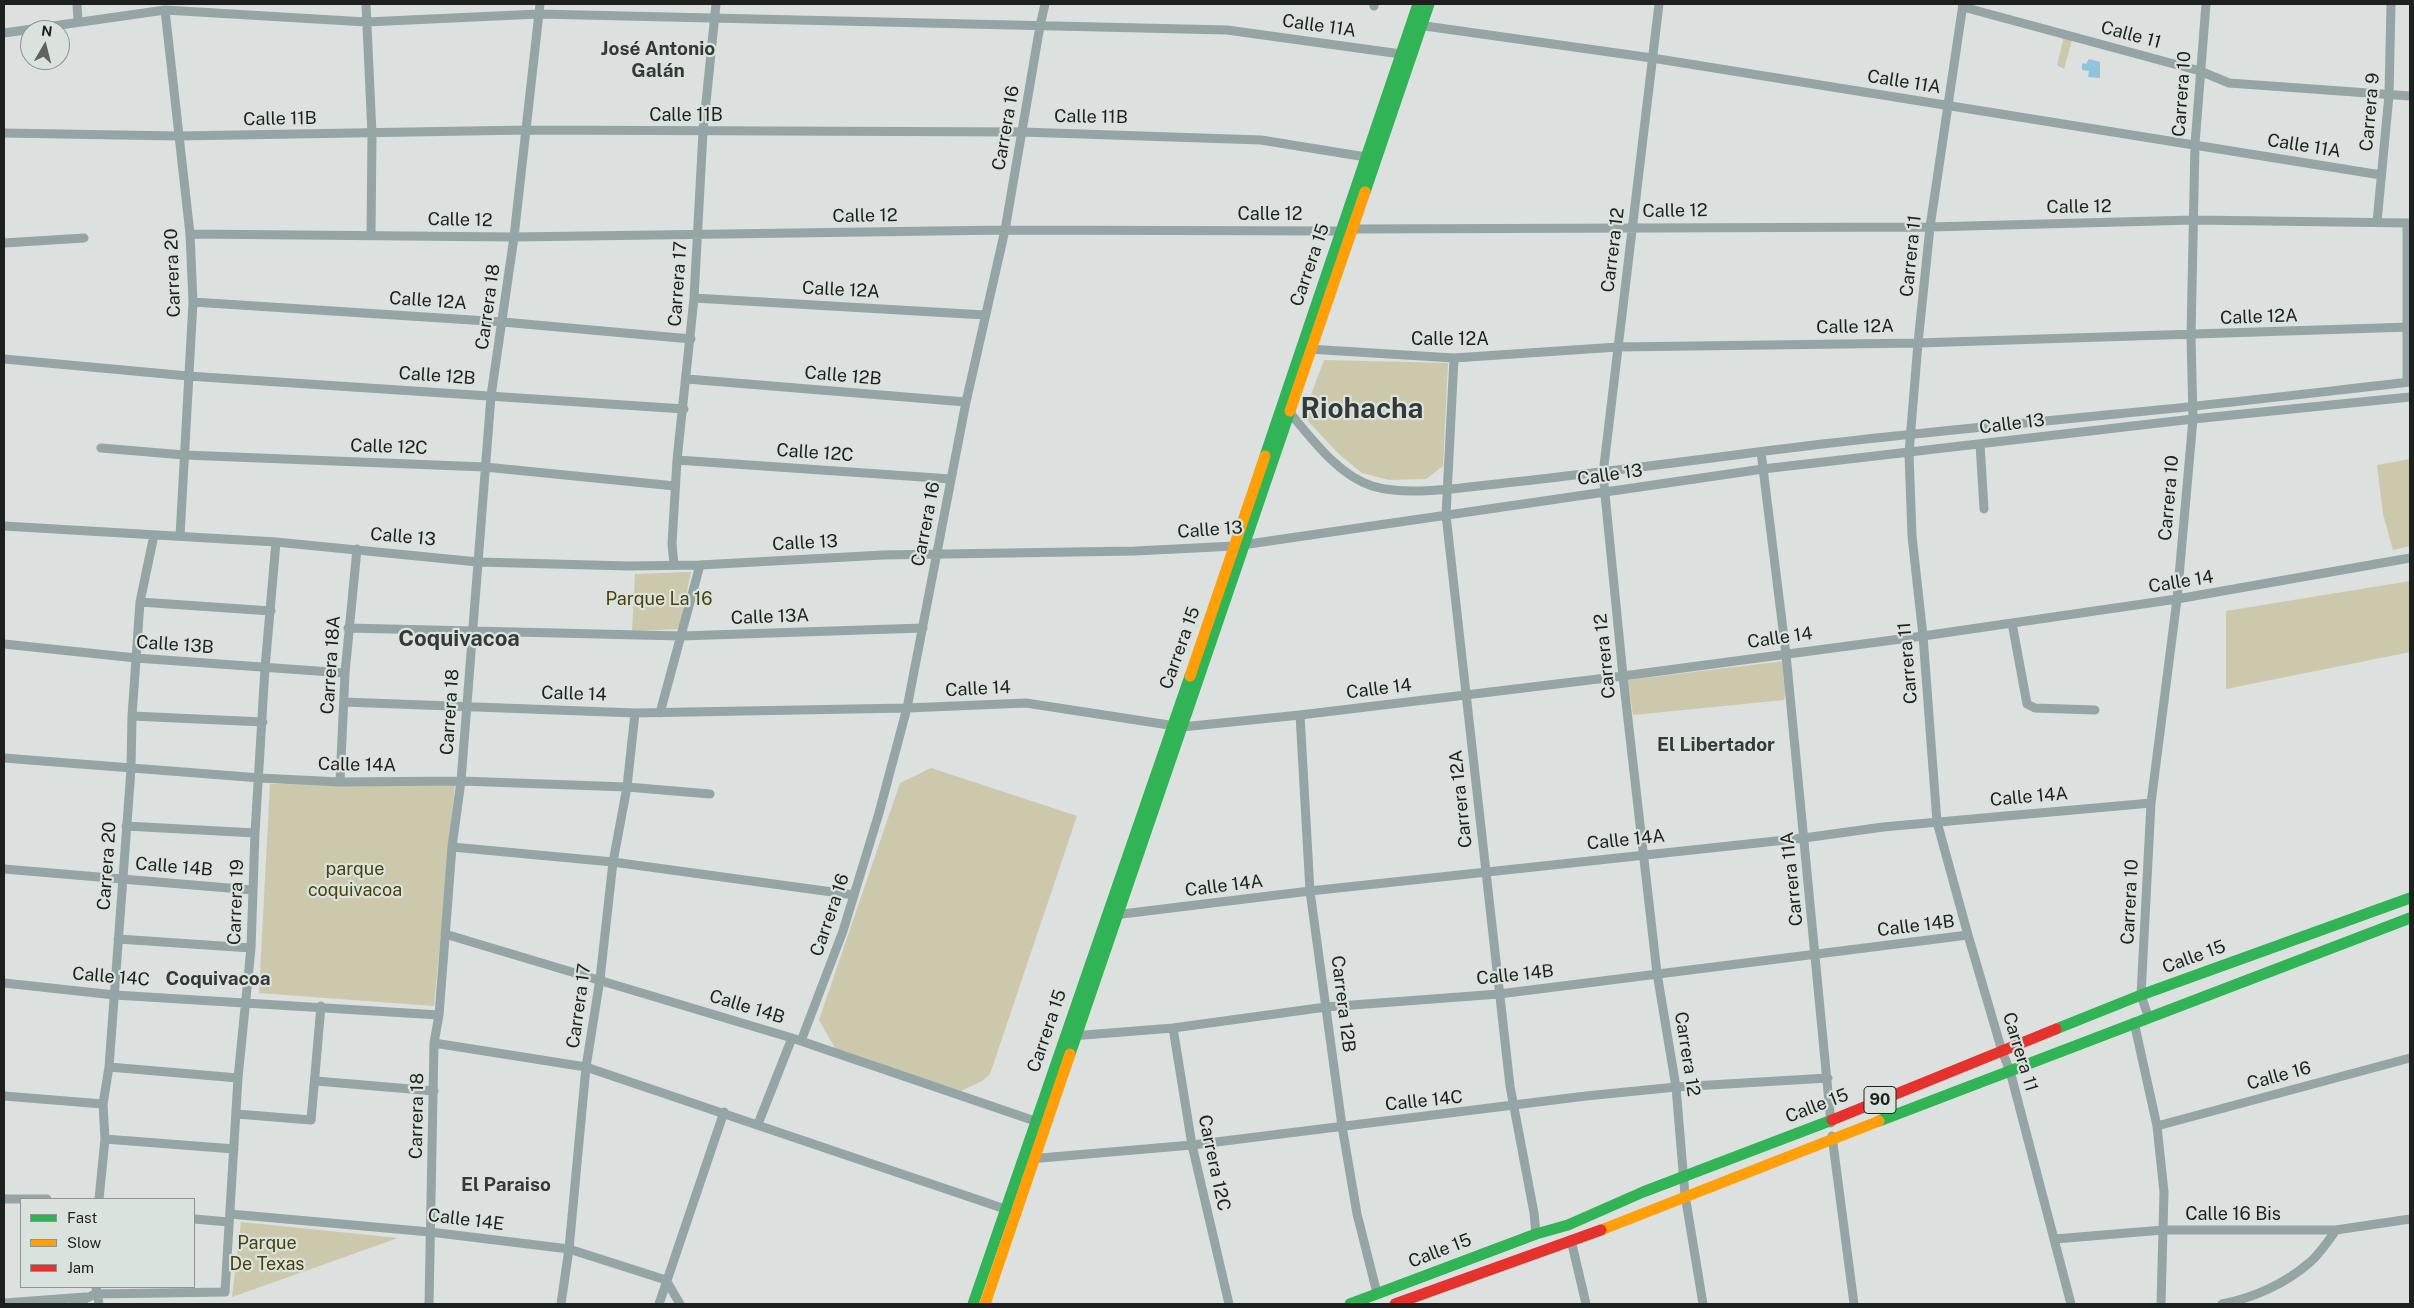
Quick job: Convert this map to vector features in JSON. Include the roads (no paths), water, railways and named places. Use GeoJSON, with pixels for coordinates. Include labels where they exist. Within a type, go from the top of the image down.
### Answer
{"type":"FeatureCollection","features":[{"type":"Feature","properties":{"kind":"main road","name":"Carrera 15"},"geometry":{"type":"LineString","coordinates":[[973,1304],[1011,1211],[1111,914],[1240,545],[1306,349],[1353,229],[1416,25],[1418,4]]}},
{"type":"Feature","properties":{"kind":"main road"},"geometry":{"type":"LineString","coordinates":[[1416,25],[1428,4]]}},
{"type":"Feature","properties":{"kind":"main road","name":"Carrera 15"},"geometry":{"type":"LineString","coordinates":[[1240,545],[1290,413],[1306,349],[1340,231],[1401,54],[1416,25]]}},
{"type":"Feature","properties":{"kind":"main road","name":"Calle 15"},"geometry":{"type":"LineString","coordinates":[[1350,1304],[1536,1234],[1568,1225],[1684,1176],[1831,1120],[2141,995],[2410,898]]}},
{"type":"Feature","properties":{"kind":"main road","name":"Calle 15"},"geometry":{"type":"LineString","coordinates":[[1395,1304],[1417,1300],[1571,1242],[1685,1195],[2010,1071],[2148,1016],[2410,918]]}},
{"type":"Feature","properties":{"kind":"main road","name":"Carrera 15"},"geometry":{"type":"LineString","coordinates":[[1029,1159],[1035,1121],[1070,1035]]}},
{"type":"Feature","properties":{"kind":"main road","name":"Carrera 15"},"geometry":{"type":"LineString","coordinates":[[985,1304],[1011,1211]]}},
{"type":"Feature","properties":{"kind":"street"},"geometry":{"type":"LineString","coordinates":[[77,4],[78,21]]}},
{"type":"Feature","properties":{"kind":"street"},"geometry":{"type":"LineString","coordinates":[[366,4],[372,134],[371,235]]}},
{"type":"Feature","properties":{"kind":"street","name":"Carrera 18"},"geometry":{"type":"LineString","coordinates":[[429,1304],[434,1043],[439,1015],[452,847],[461,781],[491,396],[514,237],[540,4]]}},
{"type":"Feature","properties":{"kind":"street","name":"Carrera 17"},"geometry":{"type":"LineString","coordinates":[[674,565],[672,544],[675,486],[691,339],[703,132],[713,18],[716,4]]}},
{"type":"Feature","properties":{"kind":"street","name":"Carrera 16"},"geometry":{"type":"LineString","coordinates":[[758,1124],[843,931],[879,813],[907,708],[966,402],[1005,230],[1045,4]]}},
{"type":"Feature","properties":{"kind":"street","name":"Carrera 12"},"geometry":{"type":"LineString","coordinates":[[1659,4],[1603,474],[1623,676],[1658,973],[1676,1088],[1685,1195],[1702,1304]]}},
{"type":"Feature","properties":{"kind":"street","name":"Carrera 10"},"geometry":{"type":"LineString","coordinates":[[2141,995],[2151,803],[2177,599],[2194,407],[2191,336],[2195,144],[2206,4]]}},
{"type":"Feature","properties":{"kind":"street","name":"Carrera 9"},"geometry":{"type":"LineString","coordinates":[[2377,222],[2389,95],[2391,4]]}},
{"type":"Feature","properties":{"kind":"street","name":"Calle 11"},"geometry":{"type":"LineString","coordinates":[[1963,5],[2200,70],[2229,84],[2410,96]]}},
{"type":"Feature","properties":{"kind":"street","name":"Carrera 11"},"geometry":{"type":"LineString","coordinates":[[1963,5],[1946,106],[1930,227],[1918,343],[1909,453],[1912,536],[1923,636],[1937,822],[2002,1051],[2010,1071],[2071,1304]]}},
{"type":"Feature","properties":{"kind":"street","name":"Calle 11A"},"geometry":{"type":"LineString","coordinates":[[4,33],[165,10],[366,22],[540,14],[1227,30],[1401,54]]}},
{"type":"Feature","properties":{"kind":"street","name":"Carrera 20"},"geometry":{"type":"LineString","coordinates":[[165,10],[190,234],[193,302],[180,536]]}},
{"type":"Feature","properties":{"kind":"street","name":"Calle 11A"},"geometry":{"type":"LineString","coordinates":[[1416,25],[1652,58],[2381,175]]}},
{"type":"Feature","properties":{"kind":"street","name":"Calle 11B"},"geometry":{"type":"LineString","coordinates":[[4,133],[178,136],[527,130],[1022,132],[1260,140],[1366,157]]}},
{"type":"Feature","properties":{"kind":"street","name":"Calle 12"},"geometry":{"type":"LineString","coordinates":[[190,234],[514,237],[1005,230],[1340,231],[1353,229],[1930,227],[2194,220],[2409,223]]}},
{"type":"Feature","properties":{"kind":"street"},"geometry":{"type":"LineString","coordinates":[[2408,382],[2409,223]]}},
{"type":"Feature","properties":{"kind":"street"},"geometry":{"type":"LineString","coordinates":[[4,243],[84,238]]}},
{"type":"Feature","properties":{"kind":"street","name":"Calle 12A"},"geometry":{"type":"LineString","coordinates":[[694,298],[985,315]]}},
{"type":"Feature","properties":{"kind":"street","name":"Calle 12A"},"geometry":{"type":"LineString","coordinates":[[193,302],[503,322],[691,339]]}},
{"type":"Feature","properties":{"kind":"street","name":"Calle 12A"},"geometry":{"type":"LineString","coordinates":[[1306,349],[1454,358],[1618,346],[1918,343],[2409,328]]}},
{"type":"Feature","properties":{"kind":"street","name":"Carrera 12A"},"geometry":{"type":"LineString","coordinates":[[1454,358],[1446,515],[1513,1107],[1534,1213],[1536,1234]]}},
{"type":"Feature","properties":{"kind":"street"},"geometry":{"type":"LineString","coordinates":[[4,359],[188,376]]}},
{"type":"Feature","properties":{"kind":"street","name":"Calle 12B"},"geometry":{"type":"LineString","coordinates":[[188,376],[684,409]]}},
{"type":"Feature","properties":{"kind":"street","name":"Calle 12B"},"geometry":{"type":"LineString","coordinates":[[687,379],[966,402]]}},
{"type":"Feature","properties":{"kind":"street","name":"Calle 13"},"geometry":{"type":"LineString","coordinates":[[1290,413],[1310,437],[1353,477],[1371,486],[1447,489],[1603,474],[1761,452],[2194,407],[2408,382]]}},
{"type":"Feature","properties":{"kind":"street","name":"Calle 13"},"geometry":{"type":"LineString","coordinates":[[4,526],[276,542],[478,562],[700,565],[936,555],[1135,551],[1240,545],[1763,469],[2193,419],[2410,397]]}},
{"type":"Feature","properties":{"kind":"street"},"geometry":{"type":"LineString","coordinates":[[1980,444],[1984,509]]}},
{"type":"Feature","properties":{"kind":"street","name":"Calle 12C"},"geometry":{"type":"LineString","coordinates":[[101,448],[184,455],[485,467],[675,486]]}},
{"type":"Feature","properties":{"kind":"street","name":"Carrera 11A"},"geometry":{"type":"LineString","coordinates":[[1761,452],[1786,654],[1833,1139],[1854,1304]]}},
{"type":"Feature","properties":{"kind":"street","name":"Calle 12C"},"geometry":{"type":"LineString","coordinates":[[677,460],[951,478]]}},
{"type":"Feature","properties":{"kind":"street","name":"Carrera 20"},"geometry":{"type":"LineString","coordinates":[[99,1198],[104,1140],[103,1104],[110,1067],[131,769],[132,716],[140,602],[154,535]]}},
{"type":"Feature","properties":{"kind":"street","name":"Carrera 19"},"geometry":{"type":"LineString","coordinates":[[93,1293],[225,1292],[238,1078],[251,948],[252,890],[265,668],[276,542]]}},
{"type":"Feature","properties":{"kind":"street","name":"Carrera 18A"},"geometry":{"type":"LineString","coordinates":[[340,782],[348,628],[357,549]]}},
{"type":"Feature","properties":{"kind":"street","name":"Calle 14"},"geometry":{"type":"LineString","coordinates":[[344,702],[635,713],[907,708],[1026,703],[1176,726],[1300,715],[1623,676],[1923,636],[2177,599],[2410,558]]}},
{"type":"Feature","properties":{"kind":"street"},"geometry":{"type":"LineString","coordinates":[[660,712],[700,565]]}},
{"type":"Feature","properties":{"kind":"street"},"geometry":{"type":"LineString","coordinates":[[140,602],[271,611]]}},
{"type":"Feature","properties":{"kind":"street"},"geometry":{"type":"LineString","coordinates":[[2012,623],[2027,704],[2035,708],[2095,710]]}},
{"type":"Feature","properties":{"kind":"street","name":"Calle 13A"},"geometry":{"type":"LineString","coordinates":[[348,628],[680,636],[923,628]]}},
{"type":"Feature","properties":{"kind":"street","name":"Calle 13B"},"geometry":{"type":"LineString","coordinates":[[4,644],[136,658],[345,673]]}},
{"type":"Feature","properties":{"kind":"street","name":"Carrera 17"},"geometry":{"type":"LineString","coordinates":[[562,1304],[586,1067],[600,979],[613,862],[627,787],[635,713]]}},
{"type":"Feature","properties":{"kind":"street","name":"Carrera 12B"},"geometry":{"type":"LineString","coordinates":[[1300,715],[1310,891],[1342,1126],[1357,1214],[1377,1293]]}},
{"type":"Feature","properties":{"kind":"street"},"geometry":{"type":"LineString","coordinates":[[132,716],[263,722]]}},
{"type":"Feature","properties":{"kind":"street","name":"Calle 14A"},"geometry":{"type":"LineString","coordinates":[[4,758],[260,778],[340,782],[461,781],[627,787],[710,794]]}},
{"type":"Feature","properties":{"kind":"street","name":"Calle 14A"},"geometry":{"type":"LineString","coordinates":[[1111,914],[1937,822],[2151,803]]}},
{"type":"Feature","properties":{"kind":"street"},"geometry":{"type":"LineString","coordinates":[[126,826],[255,833]]}},
{"type":"Feature","properties":{"kind":"street"},"geometry":{"type":"LineString","coordinates":[[452,847],[613,862],[854,895]]}},
{"type":"Feature","properties":{"kind":"street","name":"Calle 14B"},"geometry":{"type":"LineString","coordinates":[[4,869],[252,890]]}},
{"type":"Feature","properties":{"kind":"street","name":"Calle 14B"},"geometry":{"type":"LineString","coordinates":[[445,934],[797,1039],[1035,1121]]}},
{"type":"Feature","properties":{"kind":"street","name":"Calle 14B"},"geometry":{"type":"LineString","coordinates":[[1070,1035],[1173,1028],[1326,1007],[1499,994],[1968,935]]}},
{"type":"Feature","properties":{"kind":"street"},"geometry":{"type":"LineString","coordinates":[[118,939],[251,948]]}},
{"type":"Feature","properties":{"kind":"street","name":"Calle 14C"},"geometry":{"type":"LineString","coordinates":[[4,983],[115,995],[246,1002]]}},
{"type":"Feature","properties":{"kind":"street"},"geometry":{"type":"LineString","coordinates":[[2141,995],[2148,1016]]}},
{"type":"Feature","properties":{"kind":"street"},"geometry":{"type":"LineString","coordinates":[[246,1002],[439,1015]]}},
{"type":"Feature","properties":{"kind":"street"},"geometry":{"type":"LineString","coordinates":[[237,1114],[311,1120],[316,1081],[321,1006]]}},
{"type":"Feature","properties":{"kind":"street"},"geometry":{"type":"LineString","coordinates":[[2134,1022],[2157,1126],[2164,1192],[2161,1304]]}},
{"type":"Feature","properties":{"kind":"street","name":"Carrera 12C"},"geometry":{"type":"LineString","coordinates":[[1173,1028],[1192,1145],[1229,1304]]}},
{"type":"Feature","properties":{"kind":"street"},"geometry":{"type":"LineString","coordinates":[[434,1043],[586,1067],[724,1112],[1011,1211]]}},
{"type":"Feature","properties":{"kind":"street","name":"Calle 16"},"geometry":{"type":"LineString","coordinates":[[2157,1126],[2410,1058]]}},
{"type":"Feature","properties":{"kind":"street"},"geometry":{"type":"LineString","coordinates":[[110,1067],[238,1078]]}},
{"type":"Feature","properties":{"kind":"street","name":"Calle 14C"},"geometry":{"type":"LineString","coordinates":[[1029,1159],[1192,1145],[1513,1107],[1586,1096],[1828,1078]]}},
{"type":"Feature","properties":{"kind":"street"},"geometry":{"type":"LineString","coordinates":[[316,1081],[434,1091]]}},
{"type":"Feature","properties":{"kind":"street"},"geometry":{"type":"LineString","coordinates":[[4,1096],[103,1104]]}},
{"type":"Feature","properties":{"kind":"street"},"geometry":{"type":"LineString","coordinates":[[658,1304],[724,1112]]}},
{"type":"Feature","properties":{"kind":"street"},"geometry":{"type":"LineString","coordinates":[[104,1140],[234,1149]]}},
{"type":"Feature","properties":{"kind":"street"},"geometry":{"type":"LineString","coordinates":[[4,1199],[20,1199]]}},
{"type":"Feature","properties":{"kind":"street","name":"Calle 14E"},"geometry":{"type":"LineString","coordinates":[[195,1219],[230,1218],[430,1232],[569,1249],[666,1280]]}},
{"type":"Feature","properties":{"kind":"street","name":"Calle 16 Bis"},"geometry":{"type":"LineString","coordinates":[[2055,1239],[2163,1230],[2336,1230],[2410,1219]]}},
{"type":"Feature","properties":{"kind":"street"},"geometry":{"type":"LineString","coordinates":[[1568,1225],[1586,1304]]}},
{"type":"Feature","properties":{"kind":"street"},"geometry":{"type":"LineString","coordinates":[[2222,1304],[2244,1299],[2284,1281],[2310,1263],[2336,1230]]}},
{"type":"Feature","properties":{"kind":"street"},"geometry":{"type":"LineString","coordinates":[[666,1280],[680,1304]]}},
{"type":"Feature","properties":{"kind":"street"},"geometry":{"type":"LineString","coordinates":[[1406,1283],[1417,1300]]}},
{"type":"Feature","properties":{"kind":"street"},"geometry":{"type":"LineString","coordinates":[[4,1303],[93,1293]]}},
{"type":"Feature","properties":{"kind":"street"},"geometry":{"type":"LineString","coordinates":[[75,1304],[93,1293]]}},
{"type":"Feature","properties":{"kind":"street"},"geometry":{"type":"LineString","coordinates":[[93,1293],[99,1304]]}},
{"type":"Feature","properties":{"kind":"water"},"geometry":{"type":"Polygon","coordinates":[[[2089,59],[2100,62],[2100,78],[2088,77],[2089,71],[2082,70],[2082,63],[2086,64],[2089,59]]]}},
{"type":"Feature","properties":{"kind":"district","name":"José Antonio Galán"},"geometry":{"type":"Point","coordinates":[658,60]}},
{"type":"Feature","properties":{"kind":"district","name":"Riohacha"},"geometry":{"type":"Point","coordinates":[1362,409]}},
{"type":"Feature","properties":{"kind":"district","name":"Coquivacoa"},"geometry":{"type":"Point","coordinates":[459,639]}},
{"type":"Feature","properties":{"kind":"district","name":"El Libertador"},"geometry":{"type":"Point","coordinates":[1716,745]}},
{"type":"Feature","properties":{"kind":"district","name":"Coquivacoa"},"geometry":{"type":"Point","coordinates":[218,979]}},
{"type":"Feature","properties":{"kind":"district","name":"El Paraiso"},"geometry":{"type":"Point","coordinates":[506,1185]}},
{"type":"Feature","properties":{"kind":"park label","name":"Parque La 16"},"geometry":{"type":"Point","coordinates":[659,599]}},
{"type":"Feature","properties":{"kind":"park label","name":"parque coquivacoa"},"geometry":{"type":"Point","coordinates":[355,880]}},
{"type":"Feature","properties":{"kind":"park label","name":"Parque De Texas"},"geometry":{"type":"Point","coordinates":[267,1253]}}]}
